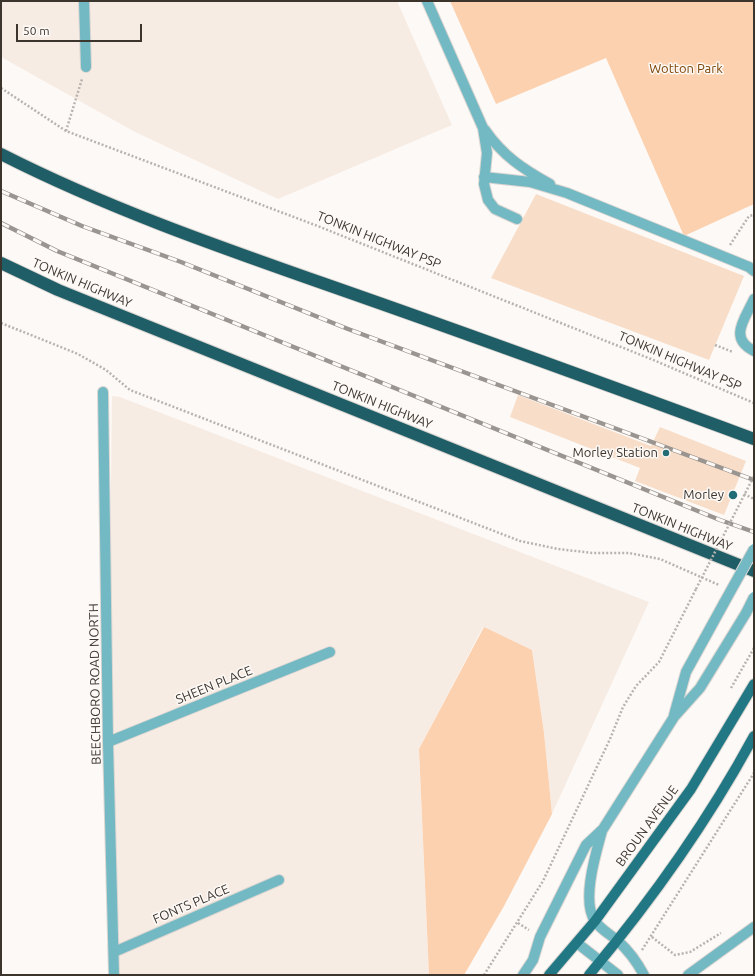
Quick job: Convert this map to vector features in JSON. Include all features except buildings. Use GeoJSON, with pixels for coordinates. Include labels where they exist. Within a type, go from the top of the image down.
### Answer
{"type":"FeatureCollection","features":[{"type":"Feature","properties":{"kind":"highway"},"geometry":{"type":"LineString","coordinates":[[1,154],[102,200],[186,235],[546,362],[754,439]]}},
{"type":"Feature","properties":{"kind":"highway","name":"TONKIN HIGHWAY"},"geometry":{"type":"LineString","coordinates":[[1,263],[58,290],[754,571]]}},
{"type":"Feature","properties":{"kind":"main road","name":"BROUN AVENUE"},"geometry":{"type":"LineString","coordinates":[[549,975],[595,921],[691,788],[754,684]]}},
{"type":"Feature","properties":{"kind":"main road"},"geometry":{"type":"LineString","coordinates":[[589,975],[618,941],[679,857],[754,736]]}},
{"type":"Feature","properties":{"kind":"street"},"geometry":{"type":"LineString","coordinates":[[84,1],[86,67]]}},
{"type":"Feature","properties":{"kind":"street"},"geometry":{"type":"LineString","coordinates":[[427,1],[484,128],[494,143],[512,161],[568,193]]}},
{"type":"Feature","properties":{"kind":"street"},"geometry":{"type":"LineString","coordinates":[[484,128],[487,153],[484,184],[488,200],[495,209],[517,219]]}},
{"type":"Feature","properties":{"kind":"street"},"geometry":{"type":"LineString","coordinates":[[484,177],[530,182],[568,193],[749,267],[754,271]]}},
{"type":"Feature","properties":{"kind":"street"},"geometry":{"type":"LineString","coordinates":[[754,299],[740,330],[740,340],[745,346],[754,352]]}},
{"type":"Feature","properties":{"kind":"street","name":"BEECHBORO ROAD NORTH"},"geometry":{"type":"LineString","coordinates":[[103,392],[108,742],[114,975]]}},
{"type":"Feature","properties":{"kind":"street"},"geometry":{"type":"LineString","coordinates":[[674,717],[686,672],[754,549]]}},
{"type":"Feature","properties":{"kind":"street"},"geometry":{"type":"LineString","coordinates":[[523,975],[533,960],[540,937],[586,845],[603,829],[674,717],[700,688],[746,613],[754,597]]}},
{"type":"Feature","properties":{"kind":"street","name":"SHEEN PLACE"},"geometry":{"type":"LineString","coordinates":[[108,742],[330,652]]}},
{"type":"Feature","properties":{"kind":"street"},"geometry":{"type":"LineString","coordinates":[[603,829],[589,888],[590,908],[595,921],[618,941],[635,959],[644,975]]}},
{"type":"Feature","properties":{"kind":"street","name":"FONTS PLACE"},"geometry":{"type":"LineString","coordinates":[[114,952],[278,880]]}},
{"type":"Feature","properties":{"kind":"street"},"geometry":{"type":"LineString","coordinates":[[688,975],[754,927]]}},
{"type":"Feature","properties":{"kind":"street"},"geometry":{"type":"LineString","coordinates":[[577,943],[618,975]]}},
{"type":"Feature","properties":{"kind":"path"},"geometry":{"type":"LineString","coordinates":[[66,130],[86,67]]}},
{"type":"Feature","properties":{"kind":"path","name":"TONKIN HIGHWAY PSP"},"geometry":{"type":"LineString","coordinates":[[1,88],[66,130],[315,225],[651,359],[754,403]]}},
{"type":"Feature","properties":{"kind":"path"},"geometry":{"type":"LineString","coordinates":[[723,257],[749,216],[754,214]]}},
{"type":"Feature","properties":{"kind":"path"},"geometry":{"type":"LineString","coordinates":[[1,323],[78,354],[106,370],[130,390],[520,541],[558,549],[593,553],[629,553],[660,559],[725,588]]}},
{"type":"Feature","properties":{"kind":"path"},"geometry":{"type":"LineString","coordinates":[[484,975],[543,881],[610,739],[623,707],[636,686],[659,662],[754,476]]}},
{"type":"Feature","properties":{"kind":"path"},"geometry":{"type":"LineString","coordinates":[[744,494],[754,498]]}},
{"type":"Feature","properties":{"kind":"path"},"geometry":{"type":"LineString","coordinates":[[731,688],[754,648]]}},
{"type":"Feature","properties":{"kind":"path"},"geometry":{"type":"LineString","coordinates":[[635,959],[652,937],[679,890],[754,773]]}},
{"type":"Feature","properties":{"kind":"path"},"geometry":{"type":"LineString","coordinates":[[652,937],[675,956],[690,952],[722,932],[745,934]]}},
{"type":"Feature","properties":{"kind":"shaded area"},"geometry":{"type":"Polygon","coordinates":[[[1,1],[397,1],[452,125],[278,199],[135,132],[1,57],[1,1]]]}},
{"type":"Feature","properties":{"kind":"shaded area"},"geometry":{"type":"Polygon","coordinates":[[[112,396],[120,397],[649,602],[552,814],[544,733],[532,650],[483,627],[419,749],[429,975],[114,975],[108,742],[112,396]]]}},
{"type":"Feature","properties":{"kind":"green space","name":"Wotton Park"},"geometry":{"type":"Polygon","coordinates":[[[450,1],[754,1],[754,204],[684,236],[606,58],[496,104],[450,1]]]}},
{"type":"Feature","properties":{"kind":"green space"},"geometry":{"type":"Polygon","coordinates":[[[484,627],[532,650],[544,733],[552,814],[504,906],[464,975],[429,975],[419,749],[484,627]]]}},
{"type":"Feature","properties":{"kind":"railway"},"geometry":{"type":"LineString","coordinates":[[1,191],[82,226],[181,262],[348,329],[754,480]]}},
{"type":"Feature","properties":{"kind":"railway"},"geometry":{"type":"LineString","coordinates":[[1,223],[57,251],[720,520],[754,532]]}},
{"type":"Feature","properties":{"kind":"place","name":"Morley Station"},"geometry":{"type":"Point","coordinates":[666,453]}},
{"type":"Feature","properties":{"kind":"place","name":"Morley"},"geometry":{"type":"Point","coordinates":[733,495]}}]}
